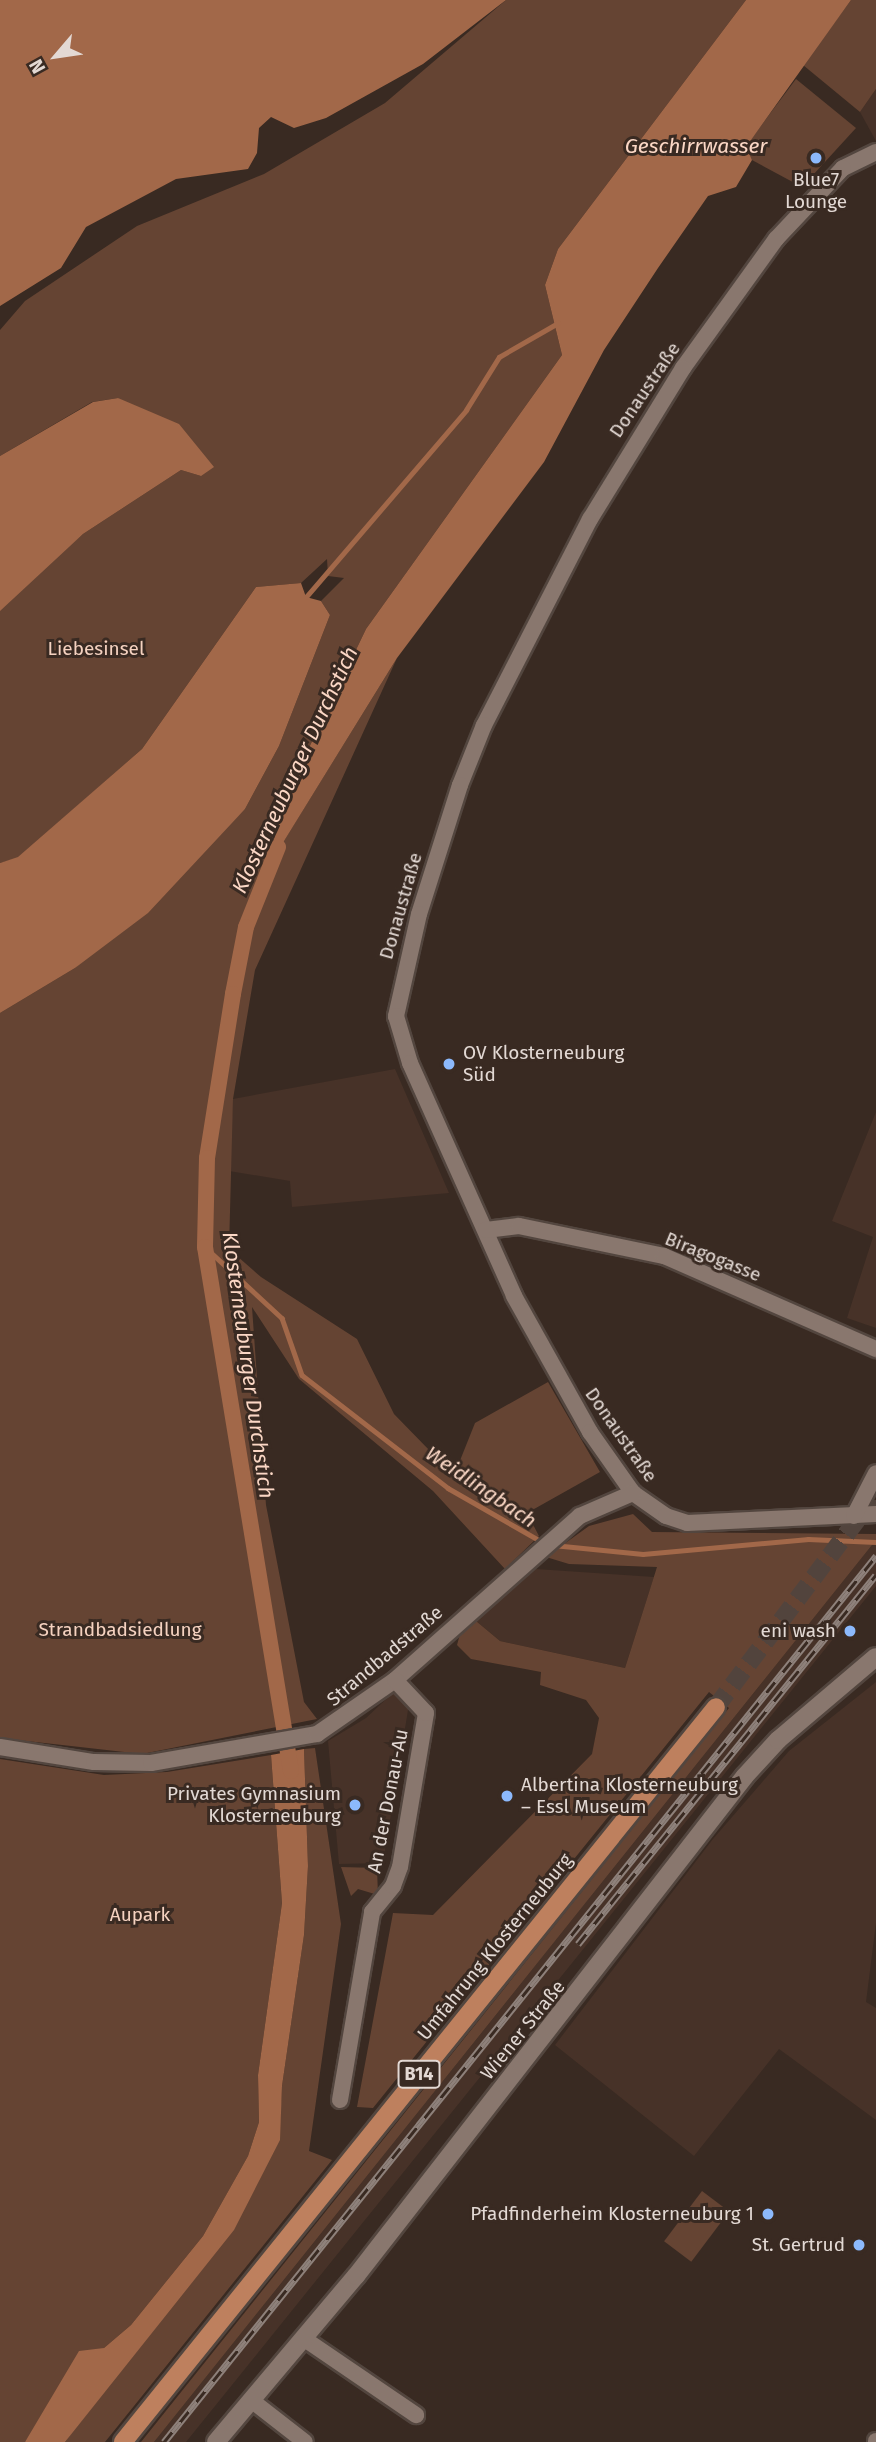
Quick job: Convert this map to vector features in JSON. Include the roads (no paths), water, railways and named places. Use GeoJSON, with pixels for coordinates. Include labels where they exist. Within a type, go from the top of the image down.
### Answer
{"type":"FeatureCollection","features":[{"type":"Feature","properties":{"kind":"main road","name":"Umfahrung Klosterneuburg"},"geometry":{"type":"LineString","coordinates":[[123,2442],[716,1707]]}},
{"type":"Feature","properties":{"kind":"street","name":"Donaustraße"},"geometry":{"type":"LineString","coordinates":[[873,152],[843,168],[776,239],[630,448],[537,620],[460,785],[419,914],[396,1016],[400,1038],[456,1164],[492,1229],[547,1360],[596,1441],[634,1493],[666,1516],[687,1523],[876,1514]]}},
{"type":"Feature","properties":{"kind":"street","name":"Biragogasse"},"geometry":{"type":"LineString","coordinates":[[492,1229],[519,1226],[664,1256],[876,1349]]}},
{"type":"Feature","properties":{"kind":"street"},"geometry":{"type":"LineString","coordinates":[[855,1516],[876,1473]]}},
{"type":"Feature","properties":{"kind":"street","name":"Strandbadstraße"},"geometry":{"type":"LineString","coordinates":[[0,1747],[94,1762],[151,1763],[317,1734],[395,1680],[570,1524],[597,1506],[634,1493]]}},
{"type":"Feature","properties":{"kind":"street","name":"Wiener Straße"},"geometry":{"type":"LineString","coordinates":[[216,2442],[303,2338],[613,1950],[745,1776],[778,1740],[876,1657]]}},
{"type":"Feature","properties":{"kind":"street","name":"An der Donau-Au"},"geometry":{"type":"LineString","coordinates":[[340,2100],[372,1912],[393,1886],[400,1867],[426,1713],[395,1680]]}},
{"type":"Feature","properties":{"kind":"street"},"geometry":{"type":"LineString","coordinates":[[303,2338],[416,2415]]}},
{"type":"Feature","properties":{"kind":"street"},"geometry":{"type":"LineString","coordinates":[[251,2400],[305,2442]]}},
{"type":"Feature","properties":{"kind":"water"},"geometry":{"type":"Polygon","coordinates":[[[0,0],[506,0],[423,64],[326,118],[294,128],[271,117],[259,128],[257,153],[248,169],[176,179],[86,227],[61,268],[0,306],[0,0]]]}},
{"type":"Feature","properties":{"kind":"water","name":"Geschirrwasser"},"geometry":{"type":"Polygon","coordinates":[[[746,0],[851,0],[746,147],[752,160],[736,187],[708,196],[658,268],[604,350],[544,462],[397,658],[268,867],[281,806],[366,629],[562,355],[545,285],[558,249],[746,0]]]}},
{"type":"Feature","properties":{"kind":"water"},"geometry":{"type":"Polygon","coordinates":[[[118,398],[179,424],[214,467],[201,476],[181,470],[83,534],[0,611],[0,456],[93,402],[118,398]]]}},
{"type":"Feature","properties":{"kind":"water"},"geometry":{"type":"Polygon","coordinates":[[[301,583],[306,597],[321,601],[330,615],[279,746],[245,809],[148,913],[75,968],[0,1013],[0,863],[18,857],[142,749],[256,587],[301,583]]]}},
{"type":"Feature","properties":{"kind":"water"},"geometry":{"type":"Polygon","coordinates":[[[304,1749],[308,1866],[304,1935],[282,2086],[280,2140],[234,2230],[65,2442],[25,2442],[79,2351],[104,2348],[131,2325],[203,2236],[248,2156],[259,2122],[258,2075],[282,1903],[271,1755],[304,1749]]]}},
{"type":"Feature","properties":{"kind":"waterway"},"geometry":{"type":"LineString","coordinates":[[306,597],[466,410],[499,357],[558,323]]}},
{"type":"Feature","properties":{"kind":"waterway","name":"Klosterneuburger Durchstich"},"geometry":{"type":"LineString","coordinates":[[278,847],[246,927],[233,994],[207,1158],[205,1247],[291,1771]]}},
{"type":"Feature","properties":{"kind":"waterway","name":"Weidlingbach"},"geometry":{"type":"LineString","coordinates":[[205,1247],[282,1318],[302,1375],[448,1488],[544,1543]]}},
{"type":"Feature","properties":{"kind":"waterway","name":"Weidlingbach"},"geometry":{"type":"LineString","coordinates":[[553,1545],[643,1554],[808,1539],[876,1542]]}},
{"type":"Feature","properties":{"kind":"tunnel"},"geometry":{"type":"LineString","coordinates":[[716,1707],[876,1495]]}},
{"type":"Feature","properties":{"kind":"railway"},"geometry":{"type":"LineString","coordinates":[[164,2442],[876,1556]]}},
{"type":"Feature","properties":{"kind":"railway"},"geometry":{"type":"LineString","coordinates":[[578,1944],[876,1575]]}},
{"type":"Feature","properties":{"kind":"place","name":"Blue7 Lounge"},"geometry":{"type":"Point","coordinates":[816,158]}},
{"type":"Feature","properties":{"kind":"place","name":"OV Klosterneuburg Süd"},"geometry":{"type":"Point","coordinates":[449,1064]}},
{"type":"Feature","properties":{"kind":"place","name":"eni wash"},"geometry":{"type":"Point","coordinates":[850,1631]}},
{"type":"Feature","properties":{"kind":"place","name":"Albertina Klosterneuburg – Essl Museum"},"geometry":{"type":"Point","coordinates":[507,1796]}},
{"type":"Feature","properties":{"kind":"place","name":"Privates Gymnasium Klosterneuburg"},"geometry":{"type":"Point","coordinates":[355,1805]}},
{"type":"Feature","properties":{"kind":"place","name":"Pfadfinderheim Klosterneuburg 1"},"geometry":{"type":"Point","coordinates":[768,2214]}},
{"type":"Feature","properties":{"kind":"place","name":"St. Gertrud"},"geometry":{"type":"Point","coordinates":[859,2245]}},
{"type":"Feature","properties":{"kind":"park label","name":"Liebesinsel"},"geometry":{"type":"Point","coordinates":[96,649]}},
{"type":"Feature","properties":{"kind":"park label","name":"Strandbadsiedlung"},"geometry":{"type":"Point","coordinates":[120,1630]}},
{"type":"Feature","properties":{"kind":"park label","name":"Aupark"},"geometry":{"type":"Point","coordinates":[140,1915]}}]}
